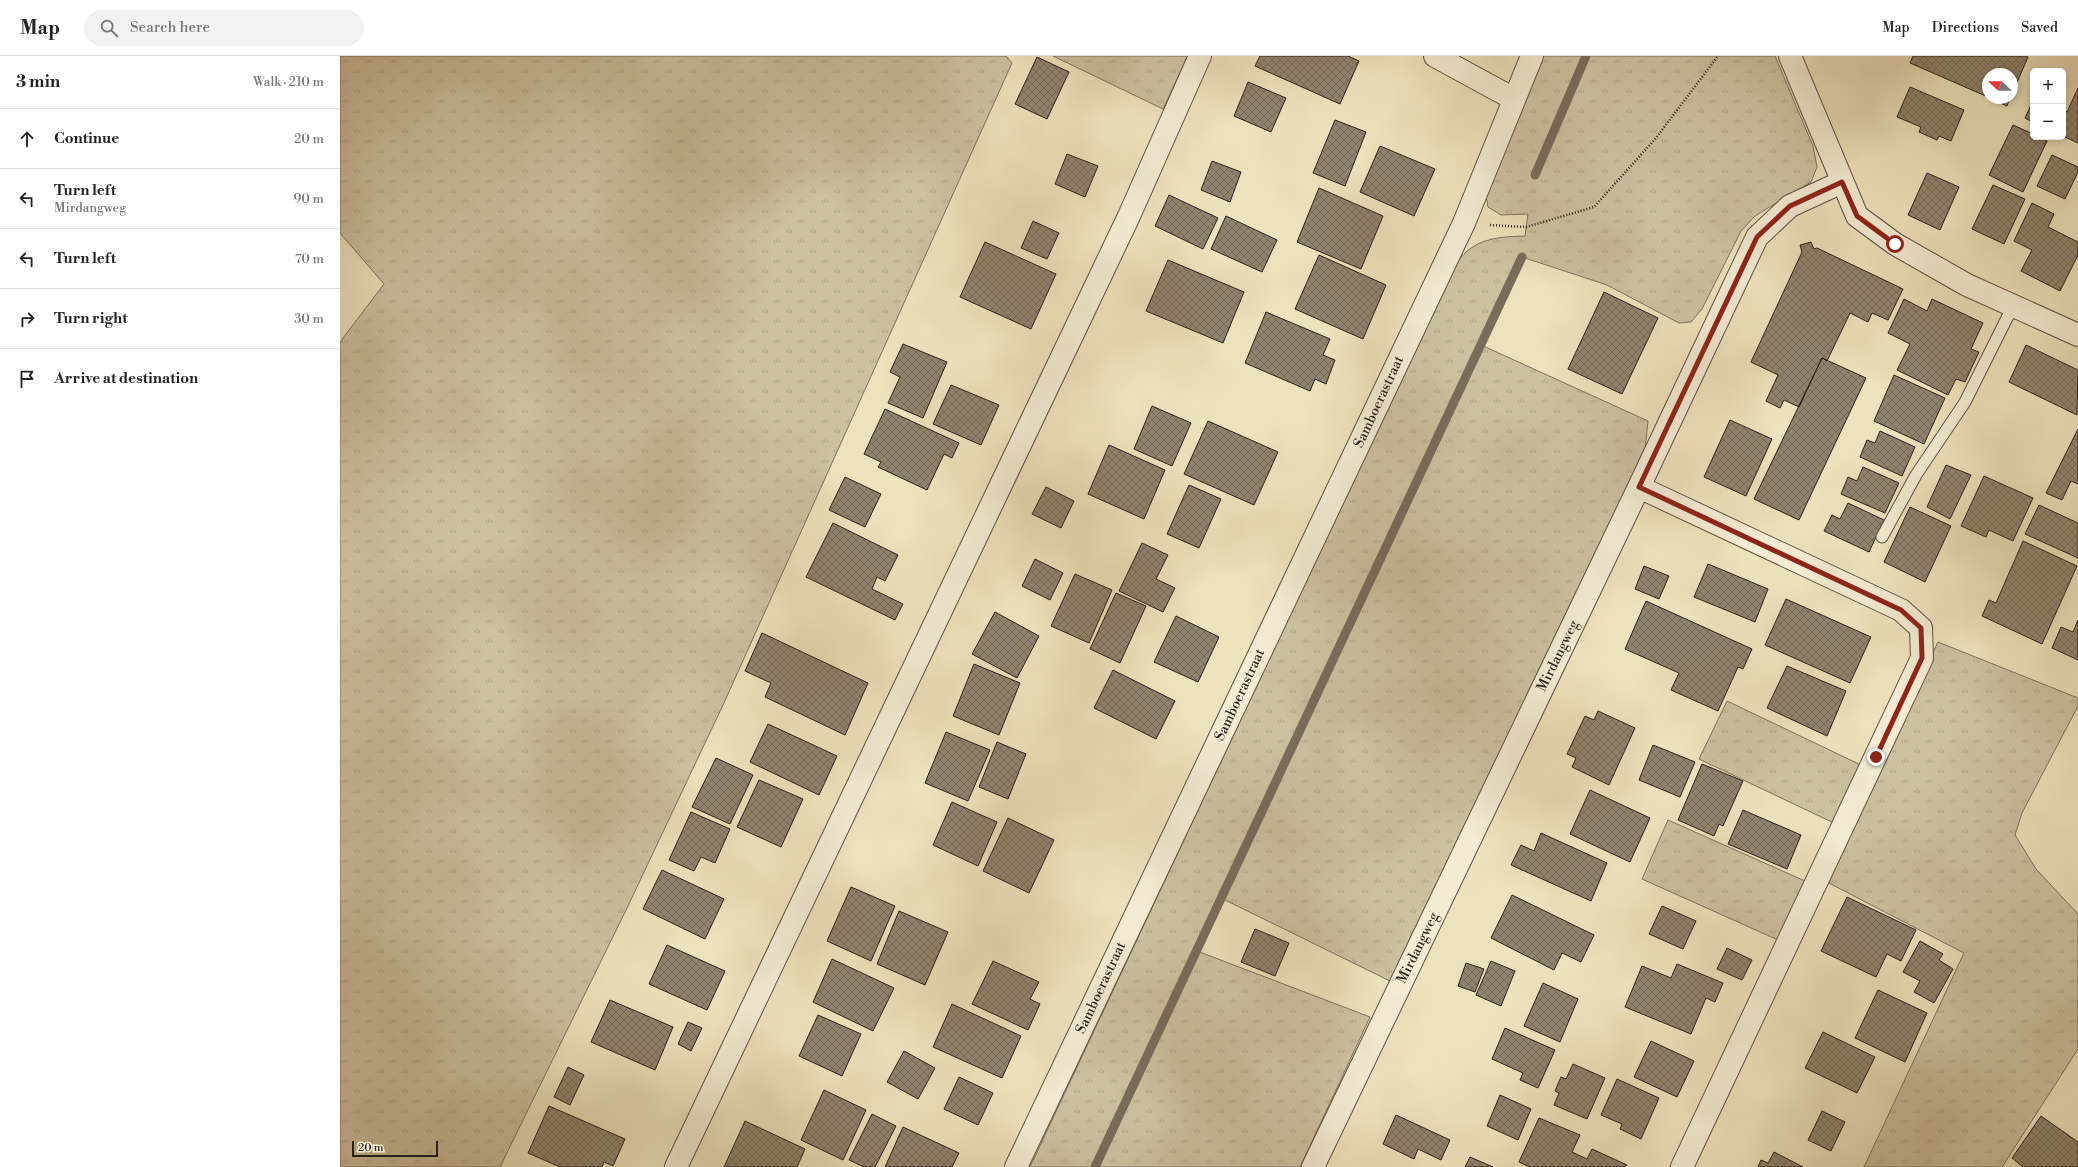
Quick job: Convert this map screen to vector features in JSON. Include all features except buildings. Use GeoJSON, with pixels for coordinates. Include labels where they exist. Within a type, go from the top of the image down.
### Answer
{"type":"FeatureCollection","features":[{"type":"Feature","properties":{"kind":"street"},"geometry":{"type":"LineString","coordinates":[[676,1167],[1129,216],[1200,56]]}},
{"type":"Feature","properties":{"kind":"street"},"geometry":{"type":"LineString","coordinates":[[1435,56],[1514,99]]}},
{"type":"Feature","properties":{"kind":"street","name":"Samboerastraat"},"geometry":{"type":"LineString","coordinates":[[1016,1167],[1464,223],[1532,56]]}},
{"type":"Feature","properties":{"kind":"street"},"geometry":{"type":"LineString","coordinates":[[1790,56],[1857,216],[1888,239],[1967,285],[2078,335]]}},
{"type":"Feature","properties":{"kind":"street","name":"Mirdangweg"},"geometry":{"type":"LineString","coordinates":[[1313,1167],[1639,487],[1757,237],[1790,206],[1842,182]]}},
{"type":"Feature","properties":{"kind":"street"},"geometry":{"type":"LineString","coordinates":[[1639,487],[1901,610],[1921,628],[1922,658],[1682,1167]]}},
{"type":"Feature","properties":{"kind":"lane"},"geometry":{"type":"LineString","coordinates":[[1882,537],[1916,475],[1966,402],[2013,306]]}},
{"type":"Feature","properties":{"kind":"path"},"geometry":{"type":"LineString","coordinates":[[1464,223],[1526,228],[1594,207],[1656,138],[1718,56]]}},
{"type":"Feature","properties":{"kind":"green space"},"geometry":{"type":"Polygon","coordinates":[[[340,56],[1006,56],[1012,63],[723,705],[627,908],[500,1167],[340,1167],[340,342],[384,284],[340,233],[340,56]]]}},
{"type":"Feature","properties":{"kind":"green space"},"geometry":{"type":"Polygon","coordinates":[[[1053,56],[1188,56],[1163,109],[1053,56]]]}},
{"type":"Feature","properties":{"kind":"green space"},"geometry":{"type":"Polygon","coordinates":[[[1541,56],[1775,56],[1813,146],[1817,167],[1811,182],[1755,216],[1741,231],[1702,309],[1691,322],[1679,323],[1607,285],[1522,257],[1481,345],[1648,421],[1645,450],[1390,981],[1221,898],[1197,951],[1370,1017],[1300,1167],[1030,1167],[1453,268],[1460,258],[1475,245],[1503,237],[1525,236],[1528,214],[1501,215],[1488,207],[1485,191],[1541,56]]]}},
{"type":"Feature","properties":{"kind":"green space"},"geometry":{"type":"Polygon","coordinates":[[[1938,642],[2078,698],[2078,706],[2022,813],[2015,835],[2036,869],[2078,914],[2078,1049],[2002,1167],[1864,1167],[1964,953],[1825,881],[1938,642]]]}},
{"type":"Feature","properties":{"kind":"green space"},"geometry":{"type":"Polygon","coordinates":[[[1727,701],[1863,766],[1836,824],[1699,759],[1727,701]]]}},
{"type":"Feature","properties":{"kind":"green space"},"geometry":{"type":"Polygon","coordinates":[[[1668,820],[1805,881],[1778,940],[1642,879],[1668,820]]]}},
{"type":"Feature","properties":{"kind":"waterway"},"geometry":{"type":"LineString","coordinates":[[1535,175],[1586,56]]}},
{"type":"Feature","properties":{"kind":"waterway"},"geometry":{"type":"LineString","coordinates":[[1095,1167],[1522,257]]}},
{"type":"Feature","properties":{"kind":"route"},"geometry":{"type":"LineString","coordinates":[[1876,757],[1922,658],[1921,628],[1901,610],[1639,487],[1757,237],[1790,206],[1842,182],[1857,216],[1895,244]]}}]}
